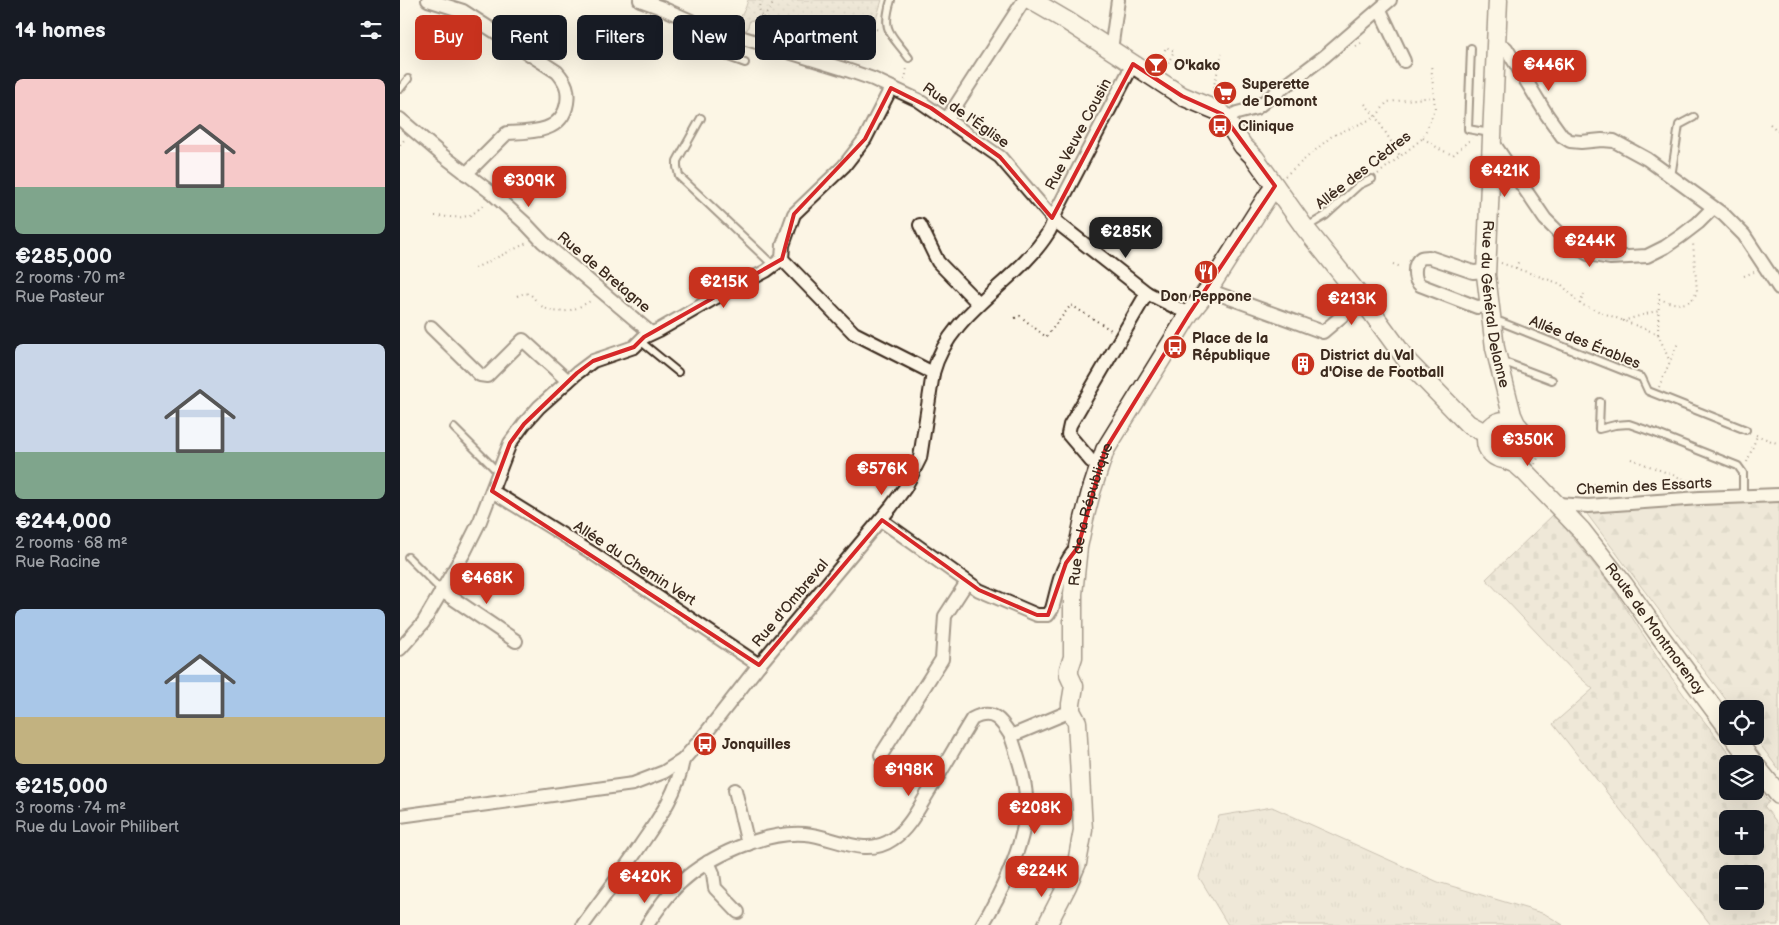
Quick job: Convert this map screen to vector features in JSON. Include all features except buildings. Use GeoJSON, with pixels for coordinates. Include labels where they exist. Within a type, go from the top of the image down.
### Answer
{"type":"FeatureCollection","features":[{"type":"Feature","properties":{"kind":"street"},"geometry":{"type":"LineString","coordinates":[[428,0],[463,11],[557,72],[565,80],[568,92],[567,106],[562,118],[551,127],[537,132],[507,133],[466,174]]}},
{"type":"Feature","properties":{"kind":"street","name":"Rue de l'Église"},"geometry":{"type":"LineString","coordinates":[[640,0],[678,15]]}},
{"type":"Feature","properties":{"kind":"street"},"geometry":{"type":"LineString","coordinates":[[947,119],[1024,0]]}},
{"type":"Feature","properties":{"kind":"street"},"geometry":{"type":"LineString","coordinates":[[1031,0],[1067,21],[1182,96],[1218,111],[1226,119],[1243,146],[1279,182],[1306,228],[1362,298],[1408,362],[1468,424],[1500,427],[1521,429],[1525,440],[1521,451],[1517,455],[1504,459],[1490,451],[1486,440],[1500,427]]}},
{"type":"Feature","properties":{"kind":"street"},"geometry":{"type":"LineString","coordinates":[[1111,50],[1118,0]]}},
{"type":"Feature","properties":{"kind":"street"},"geometry":{"type":"LineString","coordinates":[[1226,119],[1237,112],[1256,108],[1325,56],[1390,0]]}},
{"type":"Feature","properties":{"kind":"street","name":"Rue du Général Delanne"},"geometry":{"type":"LineString","coordinates":[[1498,0],[1496,46],[1487,137],[1486,266],[1491,324],[1498,364],[1512,415],[1500,427]]}},
{"type":"Feature","properties":{"kind":"street"},"geometry":{"type":"LineString","coordinates":[[1380,10],[1404,62]]}},
{"type":"Feature","properties":{"kind":"street","name":"Rue de l'Église"},"geometry":{"type":"LineString","coordinates":[[745,39],[847,70],[918,100],[1000,157],[1054,220],[1147,293],[1189,314]]}},
{"type":"Feature","properties":{"kind":"street"},"geometry":{"type":"LineString","coordinates":[[1496,46],[1506,48],[1562,136],[1575,142],[1614,141],[1647,159],[1724,215],[1744,235],[1779,288]]}},
{"type":"Feature","properties":{"kind":"street","name":"Rue Veuve Cousin"},"geometry":{"type":"LineString","coordinates":[[1054,220],[1058,208],[1134,64]]}},
{"type":"Feature","properties":{"kind":"street"},"geometry":{"type":"LineString","coordinates":[[400,649],[423,623],[465,551],[492,491],[510,443],[524,424],[568,381],[593,362],[634,347],[651,333],[778,262],[794,214],[844,166],[865,139],[891,88]]}},
{"type":"Feature","properties":{"kind":"street","name":"Rue de Bretagne"},"geometry":{"type":"LineString","coordinates":[[400,119],[493,194],[557,254],[651,333]]}},
{"type":"Feature","properties":{"kind":"street"},"geometry":{"type":"LineString","coordinates":[[1487,137],[1544,219],[1565,239],[1588,254],[1610,258],[1647,256],[1665,247],[1692,228],[1712,208]]}},
{"type":"Feature","properties":{"kind":"street","name":"Rue de la République"},"geometry":{"type":"LineString","coordinates":[[1047,925],[1077,863],[1083,830],[1077,722],[1071,711],[1070,704],[1074,686],[1069,675],[1069,669],[1073,657],[1073,594],[1078,547],[1098,466],[1104,450],[1189,314],[1208,290],[1267,197],[1279,182]]}},
{"type":"Feature","properties":{"kind":"street","name":"Rue d'Ombreval"},"geometry":{"type":"LineString","coordinates":[[400,816],[633,784],[664,772],[683,760],[759,665],[882,520],[905,488],[920,458],[933,374],[942,349],[979,304],[1033,253],[1048,233],[1054,220]]}},
{"type":"Feature","properties":{"kind":"street"},"geometry":{"type":"LineString","coordinates":[[920,225],[938,262],[979,304]]}},
{"type":"Feature","properties":{"kind":"street"},"geometry":{"type":"LineString","coordinates":[[1486,266],[1473,272],[1429,256],[1422,257],[1418,260],[1415,278],[1416,282],[1420,284],[1477,307],[1488,306]]}},
{"type":"Feature","properties":{"kind":"street"},"geometry":{"type":"LineString","coordinates":[[778,262],[854,333],[933,374]]}},
{"type":"Feature","properties":{"kind":"street"},"geometry":{"type":"LineString","coordinates":[[1208,290],[1323,332],[1362,298]]}},
{"type":"Feature","properties":{"kind":"street"},"geometry":{"type":"LineString","coordinates":[[1098,466],[1068,434],[1070,425],[1147,293]]}},
{"type":"Feature","properties":{"kind":"street"},"geometry":{"type":"LineString","coordinates":[[431,327],[480,375],[487,376],[523,340],[568,381]]}},
{"type":"Feature","properties":{"kind":"street","name":"Route de Montmorency"},"geometry":{"type":"LineString","coordinates":[[1525,440],[1525,453],[1534,466],[1624,584],[1719,716]]}},
{"type":"Feature","properties":{"kind":"street","name":"Route de Montmorency"},"geometry":{"type":"LineString","coordinates":[[1504,459],[1516,464],[1563,505]]}},
{"type":"Feature","properties":{"kind":"street","name":"Allée du Chemin Vert"},"geometry":{"type":"LineString","coordinates":[[492,491],[592,554],[759,665]]}},
{"type":"Feature","properties":{"kind":"street","name":"Chemin des Essarts"},"geometry":{"type":"LineString","coordinates":[[1563,505],[1779,495]]}},
{"type":"Feature","properties":{"kind":"street"},"geometry":{"type":"LineString","coordinates":[[882,520],[979,590],[1037,615],[1044,616],[1048,615],[1052,609],[1066,563],[1078,547]]}},
{"type":"Feature","properties":{"kind":"street"},"geometry":{"type":"LineString","coordinates":[[881,754],[942,659],[945,616],[967,582]]}},
{"type":"Feature","properties":{"kind":"street"},"geometry":{"type":"LineString","coordinates":[[442,591],[516,641]]}},
{"type":"Feature","properties":{"kind":"street"},"geometry":{"type":"LineString","coordinates":[[1011,736],[1071,711]]}},
{"type":"Feature","properties":{"kind":"street"},"geometry":{"type":"LineString","coordinates":[[647,925],[665,898],[681,882],[708,862],[748,844],[784,833],[807,834],[863,847],[880,846],[892,840],[903,830],[921,805],[972,719],[982,714],[992,716],[1001,721],[1011,736],[1022,773],[1026,812],[1020,841],[1010,869],[982,925]]}},
{"type":"Feature","properties":{"kind":"street"},"geometry":{"type":"LineString","coordinates":[[583,925],[665,809],[680,778],[683,760]]}},
{"type":"Feature","properties":{"kind":"street"},"geometry":{"type":"LineString","coordinates":[[1764,776],[1779,795]]}},
{"type":"Feature","properties":{"kind":"street"},"geometry":{"type":"LineString","coordinates":[[735,790],[748,844]]}},
{"type":"Feature","properties":{"kind":"street"},"geometry":{"type":"LineString","coordinates":[[708,862],[713,873],[715,888],[738,912]]}},
{"type":"Feature","properties":{"kind":"lane"},"geometry":{"type":"LineString","coordinates":[[890,0],[886,20],[889,32],[909,58]]}},
{"type":"Feature","properties":{"kind":"lane"},"geometry":{"type":"LineString","coordinates":[[1471,48],[1468,129],[1487,137]]}},
{"type":"Feature","properties":{"kind":"lane"},"geometry":{"type":"LineString","coordinates":[[737,60],[745,63]]}},
{"type":"Feature","properties":{"kind":"lane"},"geometry":{"type":"LineString","coordinates":[[400,89],[408,80]]}},
{"type":"Feature","properties":{"kind":"lane"},"geometry":{"type":"LineString","coordinates":[[1671,177],[1680,125],[1694,117]]}},
{"type":"Feature","properties":{"kind":"lane"},"geometry":{"type":"LineString","coordinates":[[701,118],[677,161],[676,167],[679,176],[778,262]]}},
{"type":"Feature","properties":{"kind":"lane","name":"Allée des Cèdres"},"geometry":{"type":"LineString","coordinates":[[1306,228],[1325,216],[1360,185],[1372,179]]}},
{"type":"Feature","properties":{"kind":"lane","name":"Allée des Érables"},"geometry":{"type":"LineString","coordinates":[[1491,324],[1501,322],[1642,378],[1648,391],[1746,430]]}},
{"type":"Feature","properties":{"kind":"lane"},"geometry":{"type":"LineString","coordinates":[[640,341],[678,372]]}},
{"type":"Feature","properties":{"kind":"lane"},"geometry":{"type":"LineString","coordinates":[[1498,364],[1507,363],[1552,380]]}},
{"type":"Feature","properties":{"kind":"lane"},"geometry":{"type":"LineString","coordinates":[[1600,402],[1600,429],[1629,424],[1738,466],[1743,473],[1742,496],[1745,497]]}},
{"type":"Feature","properties":{"kind":"lane"},"geometry":{"type":"LineString","coordinates":[[454,428],[499,472]]}},
{"type":"Feature","properties":{"kind":"lane"},"geometry":{"type":"LineString","coordinates":[[408,557],[442,591]]}},
{"type":"Feature","properties":{"kind":"path"},"geometry":{"type":"LineString","coordinates":[[760,0],[761,15]]}},
{"type":"Feature","properties":{"kind":"path"},"geometry":{"type":"LineString","coordinates":[[765,15],[774,0]]}},
{"type":"Feature","properties":{"kind":"path"},"geometry":{"type":"LineString","coordinates":[[876,28],[889,32]]}},
{"type":"Feature","properties":{"kind":"path"},"geometry":{"type":"LineString","coordinates":[[1354,48],[1361,43]]}},
{"type":"Feature","properties":{"kind":"path"},"geometry":{"type":"LineString","coordinates":[[1159,81],[1169,63],[1174,51],[1166,47],[1161,60],[1169,63]]}},
{"type":"Feature","properties":{"kind":"path"},"geometry":{"type":"LineString","coordinates":[[1209,107],[1222,54]]}},
{"type":"Feature","properties":{"kind":"path"},"geometry":{"type":"LineString","coordinates":[[843,60],[847,70]]}},
{"type":"Feature","properties":{"kind":"path","name":"Allée des Cèdres"},"geometry":{"type":"LineString","coordinates":[[1372,179],[1423,138],[1435,109],[1431,64]]}},
{"type":"Feature","properties":{"kind":"path"},"geometry":{"type":"LineString","coordinates":[[1279,182],[1332,136],[1376,118],[1387,102],[1434,97]]}},
{"type":"Feature","properties":{"kind":"path"},"geometry":{"type":"LineString","coordinates":[[1364,104],[1376,118],[1400,156]]}},
{"type":"Feature","properties":{"kind":"path"},"geometry":{"type":"LineString","coordinates":[[1770,124],[1779,132]]}},
{"type":"Feature","properties":{"kind":"path"},"geometry":{"type":"LineString","coordinates":[[1423,138],[1441,150],[1453,155],[1487,137]]}},
{"type":"Feature","properties":{"kind":"path"},"geometry":{"type":"LineString","coordinates":[[435,216],[466,217],[476,213],[486,202]]}},
{"type":"Feature","properties":{"kind":"path"},"geometry":{"type":"LineString","coordinates":[[1659,299],[1673,304],[1685,303],[1695,297],[1697,291],[1692,228]]}},
{"type":"Feature","properties":{"kind":"path"},"geometry":{"type":"LineString","coordinates":[[475,268],[531,241]]}},
{"type":"Feature","properties":{"kind":"path"},"geometry":{"type":"LineString","coordinates":[[1486,266],[1494,260],[1561,284],[1580,304],[1658,334]]}},
{"type":"Feature","properties":{"kind":"path"},"geometry":{"type":"LineString","coordinates":[[1516,268],[1519,260]]}},
{"type":"Feature","properties":{"kind":"path"},"geometry":{"type":"LineString","coordinates":[[1394,264],[1401,267]]}},
{"type":"Feature","properties":{"kind":"path"},"geometry":{"type":"LineString","coordinates":[[517,296],[524,293],[532,295],[543,307],[558,312],[571,311],[596,297]]}},
{"type":"Feature","properties":{"kind":"path"},"geometry":{"type":"LineString","coordinates":[[1659,293],[1658,334],[1670,362]]}},
{"type":"Feature","properties":{"kind":"path"},"geometry":{"type":"LineString","coordinates":[[1580,304],[1584,294]]}},
{"type":"Feature","properties":{"kind":"path"},"geometry":{"type":"LineString","coordinates":[[1014,318],[1020,316],[1046,337],[1071,305],[1121,337]]}},
{"type":"Feature","properties":{"kind":"path"},"geometry":{"type":"LineString","coordinates":[[1623,321],[1659,310]]}},
{"type":"Feature","properties":{"kind":"path"},"geometry":{"type":"LineString","coordinates":[[1656,394],[1678,343]]}},
{"type":"Feature","properties":{"kind":"path"},"geometry":{"type":"LineString","coordinates":[[1534,466],[1553,428]]}},
{"type":"Feature","properties":{"kind":"path"},"geometry":{"type":"LineString","coordinates":[[1746,430],[1756,436],[1779,444]]}},
{"type":"Feature","properties":{"kind":"path"},"geometry":{"type":"LineString","coordinates":[[1743,473],[1756,436]]}},
{"type":"Feature","properties":{"kind":"path","name":"Chemin des Essarts"},"geometry":{"type":"LineString","coordinates":[[1632,459],[1704,487]]}},
{"type":"Feature","properties":{"kind":"highlighted area"},"geometry":{"type":"Polygon","coordinates":[[[1133,64],[1182,96],[1222,114],[1275,186],[1189,314],[1105,450],[1078,547],[1066,563],[1048,615],[1037,615],[979,590],[882,520],[759,665],[492,491],[510,443],[524,424],[577,373],[593,361],[634,347],[644,337],[782,259],[794,214],[865,139],[891,88],[931,108],[1000,157],[1052,218],[1133,64]]]}},
{"type":"Feature","properties":{"kind":"green space"},"geometry":{"type":"Polygon","coordinates":[[[748,0],[882,0],[876,19],[876,15],[755,15],[755,21],[750,20],[747,30],[745,29],[745,15],[742,15],[748,0]]]}},
{"type":"Feature","properties":{"kind":"green space"},"geometry":{"type":"Polygon","coordinates":[[[1779,494],[1779,770],[1761,745],[1764,745],[1764,700],[1726,700],[1584,510],[1779,494]]]}},
{"type":"Feature","properties":{"kind":"green space"},"geometry":{"type":"Polygon","coordinates":[[[1554,514],[1615,591],[1664,667],[1719,740],[1719,745],[1723,745],[1731,755],[1719,755],[1719,800],[1764,800],[1764,796],[1769,802],[1764,806],[1779,825],[1779,925],[1711,925],[1553,724],[1593,689],[1575,673],[1486,579],[1554,514]]]}},
{"type":"Feature","properties":{"kind":"green space"},"geometry":{"type":"Polygon","coordinates":[[[1272,807],[1438,882],[1545,914],[1563,925],[1228,925],[1199,877],[1219,816],[1272,807]]]}},
{"type":"Feature","properties":{"kind":"place","name":"O'kako"},"geometry":{"type":"Point","coordinates":[1156,65]}},
{"type":"Feature","properties":{"kind":"place","name":"Superette de Domont"},"geometry":{"type":"Point","coordinates":[1225,93]}},
{"type":"Feature","properties":{"kind":"place","name":"Clinique"},"geometry":{"type":"Point","coordinates":[1220,126]}},
{"type":"Feature","properties":{"kind":"place","name":"Don Peppone"},"geometry":{"type":"Point","coordinates":[1206,272]}},
{"type":"Feature","properties":{"kind":"place","name":"Place de la République"},"geometry":{"type":"Point","coordinates":[1175,347]}},
{"type":"Feature","properties":{"kind":"place","name":"District du Val d'Oise de Football"},"geometry":{"type":"Point","coordinates":[1303,364]}},
{"type":"Feature","properties":{"kind":"place","name":"Jonquilles"},"geometry":{"type":"Point","coordinates":[705,744]}}]}
